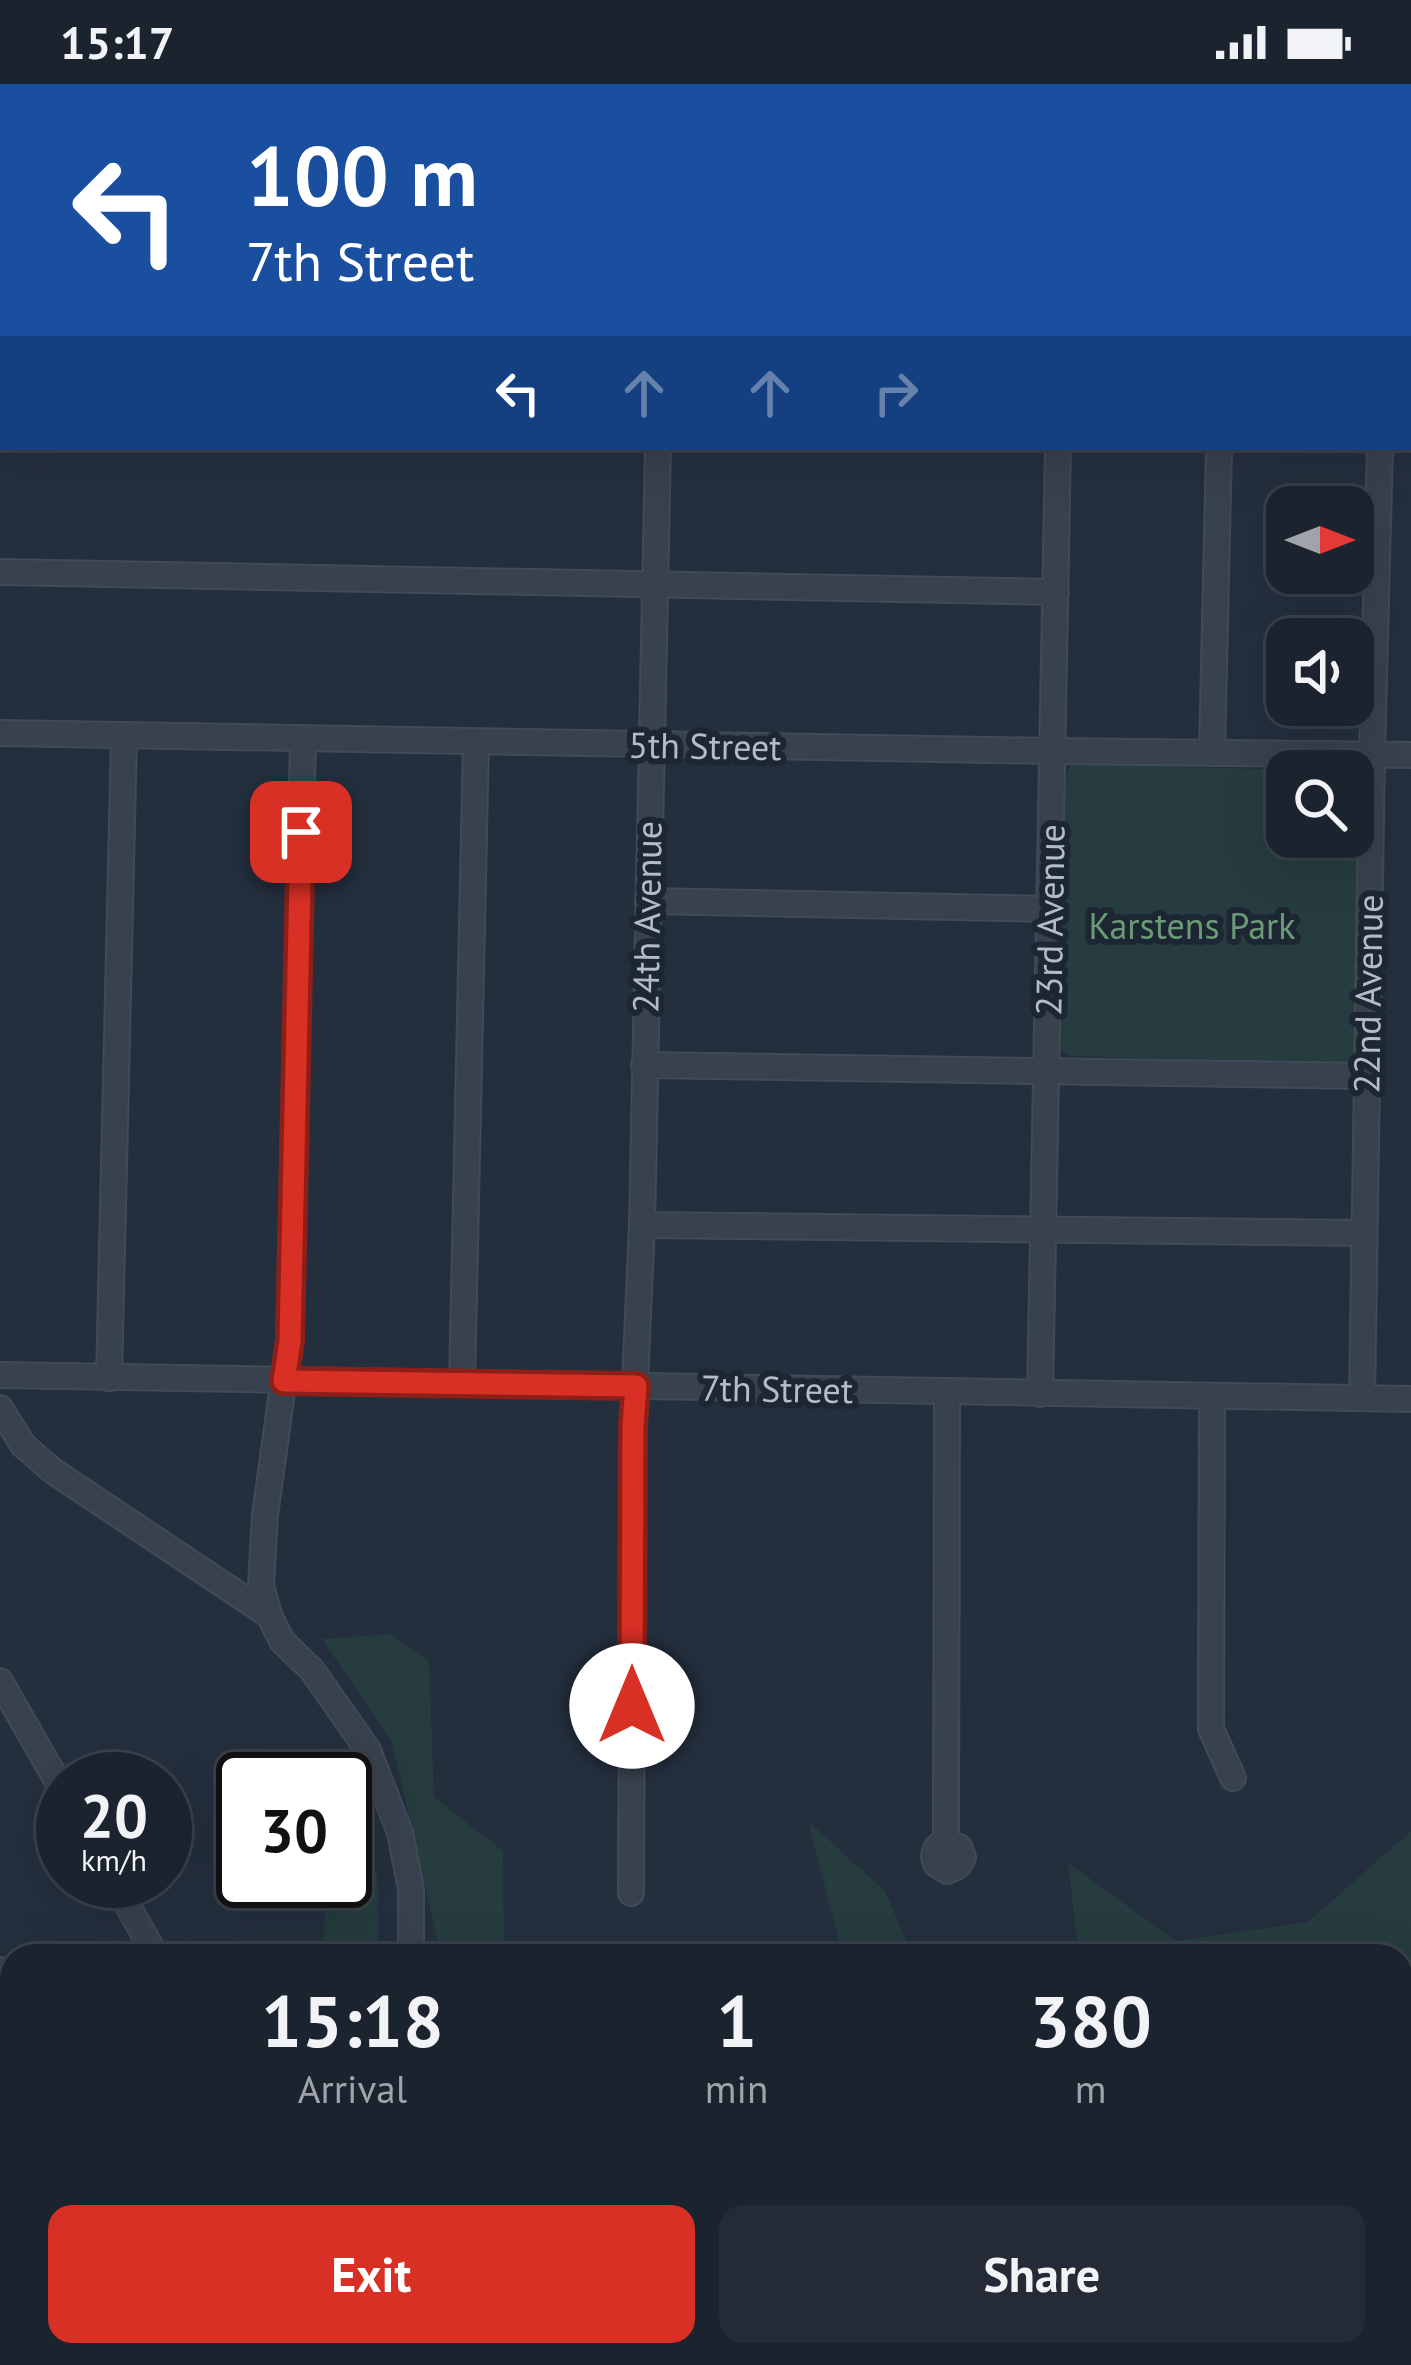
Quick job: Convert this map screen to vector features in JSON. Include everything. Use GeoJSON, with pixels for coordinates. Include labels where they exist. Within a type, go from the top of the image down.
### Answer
{"type":"FeatureCollection","features":[{"type":"Feature","properties":{"kind":"street","name":"24th Avenue"},"geometry":{"type":"LineString","coordinates":[[632,1894],[633,1425],[642,1225],[658,450]]}},
{"type":"Feature","properties":{"kind":"street","name":"23rd Avenue"},"geometry":{"type":"LineString","coordinates":[[1040,1394],[1058,450]]}},
{"type":"Feature","properties":{"kind":"street"},"geometry":{"type":"LineString","coordinates":[[1213,753],[1219,450]]}},
{"type":"Feature","properties":{"kind":"street","name":"22nd Avenue"},"geometry":{"type":"LineString","coordinates":[[1372,750],[1380,450]]}},
{"type":"Feature","properties":{"kind":"street"},"geometry":{"type":"LineString","coordinates":[[0,572],[1056,592]]}},
{"type":"Feature","properties":{"kind":"street","name":"5th Street"},"geometry":{"type":"LineString","coordinates":[[0,733],[1266,753]]}},
{"type":"Feature","properties":{"kind":"street"},"geometry":{"type":"LineString","coordinates":[[110,1378],[124,737]]}},
{"type":"Feature","properties":{"kind":"street"},"geometry":{"type":"LineString","coordinates":[[303,740],[290,1341],[265,1515],[262,1586],[268,1615],[282,1641],[312,1670],[368,1750],[400,1833],[411,1889],[411,1944]]}},
{"type":"Feature","properties":{"kind":"street"},"geometry":{"type":"LineString","coordinates":[[462,1384],[476,742]]}},
{"type":"Feature","properties":{"kind":"street","name":"5th Street"},"geometry":{"type":"LineString","coordinates":[[1374,754],[1411,754]]}},
{"type":"Feature","properties":{"kind":"street","name":"22nd Avenue"},"geometry":{"type":"LineString","coordinates":[[1362,1398],[1370,858]]}},
{"type":"Feature","properties":{"kind":"street"},"geometry":{"type":"LineString","coordinates":[[648,901],[1050,909]]}},
{"type":"Feature","properties":{"kind":"street"},"geometry":{"type":"LineString","coordinates":[[644,1065],[1366,1076]]}},
{"type":"Feature","properties":{"kind":"street"},"geometry":{"type":"LineString","coordinates":[[642,1225],[1364,1233]]}},
{"type":"Feature","properties":{"kind":"street","name":"7th Street"},"geometry":{"type":"LineString","coordinates":[[0,1375],[1411,1399]]}},
{"type":"Feature","properties":{"kind":"street"},"geometry":{"type":"LineString","coordinates":[[946,1841],[947,1392]]}},
{"type":"Feature","properties":{"kind":"street"},"geometry":{"type":"LineString","coordinates":[[1212,1396],[1211,1729],[1233,1778]]}},
{"type":"Feature","properties":{"kind":"street"},"geometry":{"type":"LineString","coordinates":[[0,1408],[23,1445],[53,1471],[268,1615]]}},
{"type":"Feature","properties":{"kind":"street"},"geometry":{"type":"LineString","coordinates":[[0,1681],[41,1752]]}},
{"type":"Feature","properties":{"kind":"street"},"geometry":{"type":"LineString","coordinates":[[129,1908],[149,1944]]}},
{"type":"Feature","properties":{"kind":"green space","name":"Karstens Park"},"geometry":{"type":"Polygon","coordinates":[[[1074,764],[1266,769],[1266,858],[1358,858],[1358,1033],[1353,1058],[1340,1063],[1070,1056],[1062,1051],[1064,785],[1074,764]]]}},
{"type":"Feature","properties":{"kind":"green space"},"geometry":{"type":"Polygon","coordinates":[[[389,1634],[429,1661],[434,1797],[503,1851],[504,1944],[438,1944],[392,1742],[322,1639],[389,1634]]]}},
{"type":"Feature","properties":{"kind":"green space"},"geometry":{"type":"Polygon","coordinates":[[[808,1821],[885,1891],[908,1944],[840,1944],[808,1821]]]}},
{"type":"Feature","properties":{"kind":"green space"},"geometry":{"type":"Polygon","coordinates":[[[1411,1831],[1411,1944],[1078,1944],[1068,1863],[1176,1941],[1308,1922],[1411,1831]]]}},
{"type":"Feature","properties":{"kind":"green space"},"geometry":{"type":"Polygon","coordinates":[[[372,1860],[378,1880],[378,1944],[323,1944],[325,1908],[372,1908],[372,1860]]]}},
{"type":"Feature","properties":{"kind":"route"},"geometry":{"type":"LineString","coordinates":[[301,832],[290,1341],[284,1381],[636,1386],[632,1706]]}}]}
